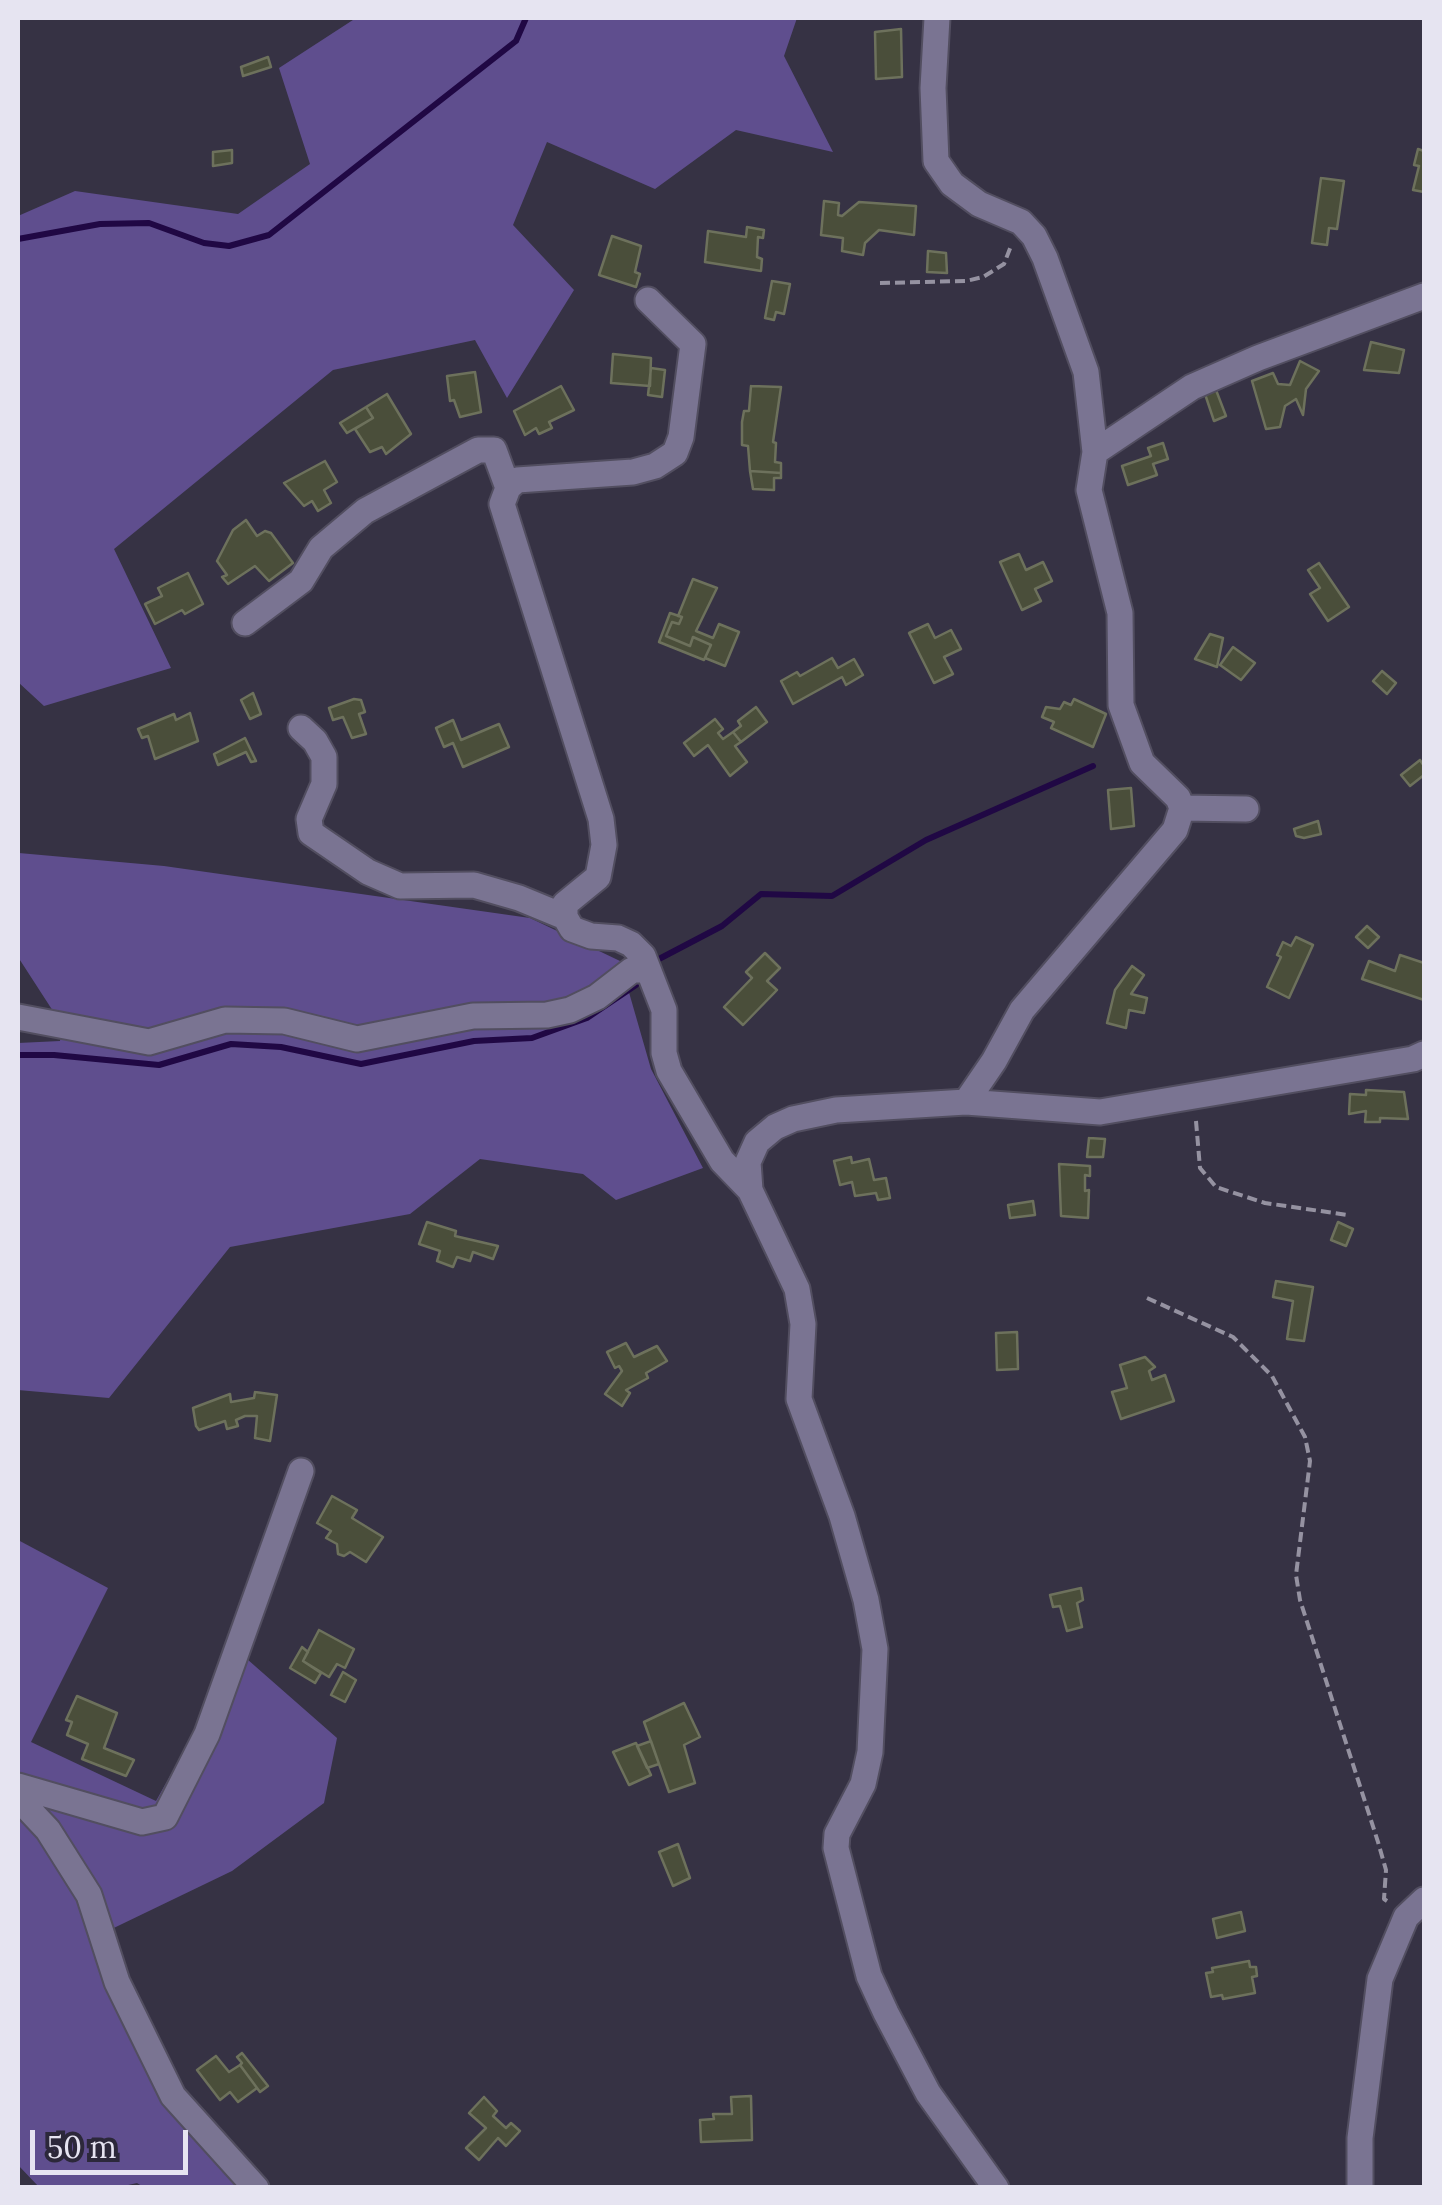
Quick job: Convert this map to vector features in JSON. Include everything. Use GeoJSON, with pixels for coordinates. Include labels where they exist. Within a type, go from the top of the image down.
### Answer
{"type":"FeatureCollection","features":[{"type":"Feature","properties":{"kind":"street"},"geometry":{"type":"LineString","coordinates":[[936,18],[932,88],[936,161],[952,184],[978,204],[1026,227],[1045,258],[1086,372],[1096,452],[1089,490],[1120,612],[1120,704],[1142,763],[1178,798],[1182,808],[1175,830],[1022,1010],[994,1062],[966,1102]]}},
{"type":"Feature","properties":{"kind":"street"},"geometry":{"type":"LineString","coordinates":[[1096,452],[1192,387],[1424,296]]}},
{"type":"Feature","properties":{"kind":"street"},"geometry":{"type":"LineString","coordinates":[[648,300],[693,344],[681,437],[675,453],[656,466],[633,472],[518,480],[508,488],[502,504],[600,819],[604,845],[598,877],[565,904],[565,917],[572,929],[591,936],[618,938],[643,956],[664,1010],[664,1053],[669,1070],[722,1161],[750,1190],[797,1289],[803,1324],[799,1399],[842,1516],[872,1624],[875,1649],[870,1752],[863,1784],[836,1834],[836,1848],[869,1976],[928,2093],[996,2188]]}},
{"type":"Feature","properties":{"kind":"street"},"geometry":{"type":"LineString","coordinates":[[245,623],[300,581],[321,548],[365,511],[478,450],[494,450],[508,488]]}},
{"type":"Feature","properties":{"kind":"street"},"geometry":{"type":"LineString","coordinates":[[301,728],[324,757],[324,784],[310,819],[312,833],[368,872],[400,886],[474,885],[565,917]]}},
{"type":"Feature","properties":{"kind":"street"},"geometry":{"type":"LineString","coordinates":[[1182,808],[1246,809]]}},
{"type":"Feature","properties":{"kind":"street"},"geometry":{"type":"LineString","coordinates":[[18,1016],[149,1042],[225,1020],[284,1022],[356,1039],[473,1016],[559,1012],[597,997],[632,970],[647,970]]}},
{"type":"Feature","properties":{"kind":"street"},"geometry":{"type":"LineString","coordinates":[[750,1190],[748,1162],[757,1142],[793,1119],[860,1106],[966,1102],[1100,1112],[1424,1054]]}},
{"type":"Feature","properties":{"kind":"street"},"geometry":{"type":"LineString","coordinates":[[18,1786],[142,1822],[165,1818],[207,1734],[300,1471]]}},
{"type":"Feature","properties":{"kind":"street"},"geometry":{"type":"LineString","coordinates":[[18,1798],[48,1830],[89,1895],[117,1982],[173,2096],[256,2188]]}},
{"type":"Feature","properties":{"kind":"street"},"geometry":{"type":"LineString","coordinates":[[1360,2188],[1360,2138],[1380,1979],[1416,1909]]}},
{"type":"Feature","properties":{"kind":"path"},"geometry":{"type":"LineString","coordinates":[[880,283],[966,281],[983,277],[1004,264],[1013,240],[1026,227]]}},
{"type":"Feature","properties":{"kind":"path"},"geometry":{"type":"LineString","coordinates":[[1196,1096],[1197,1156],[1200,1168],[1216,1186],[1265,1204],[1348,1215]]}},
{"type":"Feature","properties":{"kind":"path"},"geometry":{"type":"LineString","coordinates":[[1147,1298],[1233,1338],[1272,1376],[1305,1437],[1310,1460],[1296,1576],[1300,1600],[1386,1870],[1384,1899],[1416,1909]]}},
{"type":"Feature","properties":{"kind":"shaded area"},"geometry":{"type":"Polygon","coordinates":[[[356,18],[797,18],[784,56],[833,152],[736,130],[655,189],[547,142],[513,225],[574,290],[507,398],[475,340],[333,370],[114,549],[171,668],[44,706],[18,682],[18,216],[75,191],[238,214],[310,164],[279,68],[356,18]]]}},
{"type":"Feature","properties":{"kind":"shaded area"},"geometry":{"type":"Polygon","coordinates":[[[19,853],[164,866],[530,918],[620,961],[651,1069],[703,1168],[616,1200],[583,1174],[480,1159],[410,1214],[230,1247],[109,1398],[18,1390],[18,1043],[60,1041],[62,1025],[18,957],[19,853]]]}},
{"type":"Feature","properties":{"kind":"shaded area"},"geometry":{"type":"Polygon","coordinates":[[[18,1540],[108,1588],[31,1742],[156,1801],[239,1652],[337,1738],[324,1803],[232,1871],[93,1938],[240,2187],[145,2188],[137,2183],[115,2188],[39,2187],[18,2165],[18,1540]]]}},
{"type":"Feature","properties":{"kind":"building"},"geometry":{"type":"Polygon","coordinates":[[[901,29],[902,77],[876,79],[875,32],[901,29]]]}},
{"type":"Feature","properties":{"kind":"building"},"geometry":{"type":"Polygon","coordinates":[[[268,57],[271,67],[243,76],[241,67],[268,57]]]}},
{"type":"Feature","properties":{"kind":"building"},"geometry":{"type":"Polygon","coordinates":[[[1418,149],[1424,151],[1424,192],[1413,190],[1419,166],[1414,165],[1418,149]]]}},
{"type":"Feature","properties":{"kind":"building"},"geometry":{"type":"Polygon","coordinates":[[[232,150],[232,163],[213,166],[213,152],[232,150]]]}},
{"type":"Feature","properties":{"kind":"building"},"geometry":{"type":"Polygon","coordinates":[[[1321,178],[1344,181],[1337,229],[1329,228],[1327,245],[1312,243],[1321,178]]]}},
{"type":"Feature","properties":{"kind":"building"},"geometry":{"type":"Polygon","coordinates":[[[824,201],[839,203],[838,215],[842,216],[859,202],[916,206],[914,235],[879,230],[865,243],[863,255],[842,251],[843,238],[821,235],[824,201]]]}},
{"type":"Feature","properties":{"kind":"building"},"geometry":{"type":"Polygon","coordinates":[[[747,227],[764,230],[763,238],[758,237],[761,271],[705,262],[708,231],[746,237],[747,227]]]}},
{"type":"Feature","properties":{"kind":"building"},"geometry":{"type":"Polygon","coordinates":[[[612,236],[641,246],[636,287],[599,275],[612,236]]]}},
{"type":"Feature","properties":{"kind":"building"},"geometry":{"type":"Polygon","coordinates":[[[928,251],[946,253],[947,273],[927,272],[928,251]]]}},
{"type":"Feature","properties":{"kind":"building"},"geometry":{"type":"Polygon","coordinates":[[[772,281],[790,284],[784,314],[776,312],[774,320],[765,318],[772,281]]]}},
{"type":"Feature","properties":{"kind":"building"},"geometry":{"type":"Polygon","coordinates":[[[1371,342],[1404,350],[1399,373],[1364,370],[1371,342]]]}},
{"type":"Feature","properties":{"kind":"building"},"geometry":{"type":"Polygon","coordinates":[[[613,354],[651,358],[650,386],[611,383],[613,354]]]}},
{"type":"Feature","properties":{"kind":"building"},"geometry":{"type":"Polygon","coordinates":[[[1300,361],[1319,371],[1306,389],[1303,415],[1296,399],[1285,406],[1280,427],[1266,429],[1252,381],[1273,373],[1278,384],[1290,385],[1300,361]]]}},
{"type":"Feature","properties":{"kind":"building"},"geometry":{"type":"Polygon","coordinates":[[[651,368],[665,370],[662,397],[648,395],[651,368]]]}},
{"type":"Feature","properties":{"kind":"building"},"geometry":{"type":"Polygon","coordinates":[[[475,372],[481,412],[460,417],[454,400],[450,401],[447,376],[475,372]]]}},
{"type":"Feature","properties":{"kind":"building"},"geometry":{"type":"Polygon","coordinates":[[[561,386],[574,410],[549,422],[552,428],[539,434],[536,428],[525,435],[514,411],[561,386]]]}},
{"type":"Feature","properties":{"kind":"building"},"geometry":{"type":"Polygon","coordinates":[[[751,386],[781,387],[773,442],[775,462],[781,463],[781,473],[750,471],[748,446],[742,445],[742,422],[744,411],[749,411],[751,386]]]}},
{"type":"Feature","properties":{"kind":"building"},"geometry":{"type":"Polygon","coordinates":[[[1216,390],[1226,416],[1214,421],[1205,394],[1216,390]]]}},
{"type":"Feature","properties":{"kind":"building"},"geometry":{"type":"Polygon","coordinates":[[[387,394],[411,434],[386,454],[382,447],[370,452],[355,429],[373,418],[366,407],[387,394]]]}},
{"type":"Feature","properties":{"kind":"building"},"geometry":{"type":"Polygon","coordinates":[[[366,407],[373,418],[347,433],[340,423],[366,407]]]}},
{"type":"Feature","properties":{"kind":"building"},"geometry":{"type":"Polygon","coordinates":[[[1163,443],[1168,459],[1153,464],[1157,475],[1128,485],[1122,466],[1151,456],[1148,448],[1163,443]]]}},
{"type":"Feature","properties":{"kind":"building"},"geometry":{"type":"Polygon","coordinates":[[[325,461],[337,482],[324,490],[331,503],[318,511],[312,501],[304,506],[284,483],[325,461]]]}},
{"type":"Feature","properties":{"kind":"building"},"geometry":{"type":"Polygon","coordinates":[[[750,471],[781,473],[781,478],[774,478],[774,490],[753,489],[750,471]]]}},
{"type":"Feature","properties":{"kind":"building"},"geometry":{"type":"Polygon","coordinates":[[[246,520],[257,536],[265,531],[271,533],[293,563],[269,581],[255,566],[228,584],[217,561],[233,530],[246,520]]]}},
{"type":"Feature","properties":{"kind":"building"},"geometry":{"type":"Polygon","coordinates":[[[1019,554],[1026,570],[1043,562],[1052,581],[1035,589],[1041,601],[1022,610],[1000,562],[1019,554]]]}},
{"type":"Feature","properties":{"kind":"building"},"geometry":{"type":"Polygon","coordinates":[[[1319,563],[1349,607],[1328,621],[1310,594],[1320,588],[1308,570],[1319,563]]]}},
{"type":"Feature","properties":{"kind":"building"},"geometry":{"type":"Polygon","coordinates":[[[188,573],[203,604],[155,624],[145,604],[162,596],[158,588],[188,573]]]}},
{"type":"Feature","properties":{"kind":"building"},"geometry":{"type":"Polygon","coordinates":[[[693,579],[717,588],[696,631],[713,638],[719,624],[739,632],[725,666],[705,658],[711,645],[693,637],[690,646],[666,636],[672,622],[679,624],[682,617],[678,616],[693,579]]]}},
{"type":"Feature","properties":{"kind":"building"},"geometry":{"type":"Polygon","coordinates":[[[670,613],[682,617],[679,624],[672,622],[666,636],[690,646],[693,637],[711,645],[704,660],[659,642],[670,613]]]}},
{"type":"Feature","properties":{"kind":"building"},"geometry":{"type":"Polygon","coordinates":[[[928,624],[935,638],[951,630],[961,649],[944,657],[953,674],[934,683],[909,633],[928,624]]]}},
{"type":"Feature","properties":{"kind":"building"},"geometry":{"type":"Polygon","coordinates":[[[1210,634],[1223,638],[1217,667],[1195,659],[1210,634]]]}},
{"type":"Feature","properties":{"kind":"building"},"geometry":{"type":"Polygon","coordinates":[[[1233,647],[1255,663],[1241,680],[1220,665],[1233,647]]]}},
{"type":"Feature","properties":{"kind":"building"},"geometry":{"type":"Polygon","coordinates":[[[832,658],[838,668],[854,659],[863,675],[846,685],[842,677],[793,704],[781,681],[797,672],[800,676],[832,658]]]}},
{"type":"Feature","properties":{"kind":"building"},"geometry":{"type":"Polygon","coordinates":[[[1382,671],[1396,683],[1387,694],[1373,681],[1382,671]]]}},
{"type":"Feature","properties":{"kind":"building"},"geometry":{"type":"Polygon","coordinates":[[[253,693],[261,714],[250,719],[241,700],[253,693]]]}},
{"type":"Feature","properties":{"kind":"building"},"geometry":{"type":"Polygon","coordinates":[[[1074,699],[1106,714],[1093,747],[1051,728],[1054,722],[1042,717],[1046,707],[1060,709],[1064,702],[1071,705],[1074,699]]]}},
{"type":"Feature","properties":{"kind":"building"},"geometry":{"type":"Polygon","coordinates":[[[361,700],[365,712],[359,714],[366,734],[352,738],[343,717],[333,720],[329,708],[361,700]]]}},
{"type":"Feature","properties":{"kind":"building"},"geometry":{"type":"Polygon","coordinates":[[[756,707],[767,722],[741,742],[733,732],[741,726],[738,721],[756,707]]]}},
{"type":"Feature","properties":{"kind":"building"},"geometry":{"type":"Polygon","coordinates":[[[190,713],[198,741],[155,759],[148,736],[142,738],[138,729],[174,714],[176,720],[190,713]]]}},
{"type":"Feature","properties":{"kind":"building"},"geometry":{"type":"Polygon","coordinates":[[[715,719],[723,729],[718,733],[723,739],[733,732],[741,742],[735,746],[747,762],[730,776],[708,745],[694,756],[684,743],[715,719]]]}},
{"type":"Feature","properties":{"kind":"building"},"geometry":{"type":"Polygon","coordinates":[[[453,720],[461,740],[499,724],[509,747],[463,767],[453,743],[444,747],[436,728],[453,720]]]}},
{"type":"Feature","properties":{"kind":"building"},"geometry":{"type":"Polygon","coordinates":[[[245,738],[256,761],[251,762],[246,752],[218,765],[214,754],[245,738]]]}},
{"type":"Feature","properties":{"kind":"building"},"geometry":{"type":"Polygon","coordinates":[[[1420,760],[1424,775],[1410,786],[1401,775],[1420,760]]]}},
{"type":"Feature","properties":{"kind":"building"},"geometry":{"type":"Polygon","coordinates":[[[1131,788],[1134,826],[1111,829],[1108,790],[1131,788]]]}},
{"type":"Feature","properties":{"kind":"building"},"geometry":{"type":"Polygon","coordinates":[[[1318,821],[1321,834],[1296,836],[1294,829],[1318,821]]]}},
{"type":"Feature","properties":{"kind":"building"},"geometry":{"type":"Polygon","coordinates":[[[1367,926],[1379,937],[1368,948],[1356,937],[1367,926]]]}},
{"type":"Feature","properties":{"kind":"building"},"geometry":{"type":"Polygon","coordinates":[[[1296,937],[1313,945],[1289,998],[1267,987],[1281,957],[1277,955],[1283,942],[1291,946],[1296,937]]]}},
{"type":"Feature","properties":{"kind":"building"},"geometry":{"type":"Polygon","coordinates":[[[765,953],[780,968],[767,981],[777,990],[743,1025],[724,1007],[752,978],[746,972],[765,953]]]}},
{"type":"Feature","properties":{"kind":"building"},"geometry":{"type":"Polygon","coordinates":[[[1400,955],[1424,963],[1424,1000],[1362,979],[1369,961],[1395,971],[1400,955]]]}},
{"type":"Feature","properties":{"kind":"building"},"geometry":{"type":"Polygon","coordinates":[[[1132,966],[1144,975],[1131,994],[1147,998],[1144,1013],[1129,1010],[1126,1028],[1107,1023],[1115,990],[1132,966]]]}},
{"type":"Feature","properties":{"kind":"building"},"geometry":{"type":"Polygon","coordinates":[[[1366,1090],[1404,1092],[1408,1119],[1365,1122],[1366,1111],[1349,1114],[1350,1094],[1366,1095],[1366,1090]]]}},
{"type":"Feature","properties":{"kind":"building"},"geometry":{"type":"Polygon","coordinates":[[[1089,1138],[1105,1139],[1103,1157],[1087,1157],[1089,1138]]]}},
{"type":"Feature","properties":{"kind":"building"},"geometry":{"type":"Polygon","coordinates":[[[851,1157],[852,1163],[869,1159],[874,1180],[886,1178],[890,1198],[878,1200],[876,1193],[855,1196],[852,1182],[840,1185],[834,1161],[851,1157]]]}},
{"type":"Feature","properties":{"kind":"building"},"geometry":{"type":"Polygon","coordinates":[[[1059,1164],[1090,1166],[1090,1176],[1085,1175],[1088,1218],[1061,1216],[1059,1164]]]}},
{"type":"Feature","properties":{"kind":"building"},"geometry":{"type":"Polygon","coordinates":[[[1033,1201],[1035,1215],[1010,1218],[1008,1205],[1033,1201]]]}},
{"type":"Feature","properties":{"kind":"building"},"geometry":{"type":"Polygon","coordinates":[[[427,1222],[456,1231],[455,1236],[498,1246],[493,1259],[473,1252],[470,1261],[457,1257],[453,1267],[437,1261],[440,1251],[419,1244],[427,1222]]]}},
{"type":"Feature","properties":{"kind":"building"},"geometry":{"type":"Polygon","coordinates":[[[1338,1222],[1353,1229],[1346,1246],[1331,1240],[1338,1222]]]}},
{"type":"Feature","properties":{"kind":"building"},"geometry":{"type":"Polygon","coordinates":[[[1276,1281],[1313,1287],[1304,1341],[1287,1339],[1293,1301],[1273,1297],[1276,1281]]]}},
{"type":"Feature","properties":{"kind":"building"},"geometry":{"type":"Polygon","coordinates":[[[1017,1332],[1018,1369],[997,1370],[996,1333],[1017,1332]]]}},
{"type":"Feature","properties":{"kind":"building"},"geometry":{"type":"Polygon","coordinates":[[[626,1343],[634,1357],[657,1346],[667,1361],[626,1390],[630,1393],[622,1406],[605,1394],[622,1371],[619,1366],[615,1368],[607,1352],[626,1343]]]}},
{"type":"Feature","properties":{"kind":"building"},"geometry":{"type":"Polygon","coordinates":[[[1145,1357],[1155,1367],[1149,1371],[1152,1380],[1165,1375],[1174,1401],[1121,1419],[1112,1392],[1127,1388],[1120,1365],[1145,1357]]]}},
{"type":"Feature","properties":{"kind":"building"},"geometry":{"type":"Polygon","coordinates":[[[255,1392],[277,1395],[270,1441],[255,1438],[257,1416],[245,1416],[236,1420],[238,1426],[227,1429],[225,1421],[199,1430],[196,1426],[193,1408],[230,1394],[231,1402],[254,1398],[255,1392]]]}},
{"type":"Feature","properties":{"kind":"building"},"geometry":{"type":"Polygon","coordinates":[[[332,1496],[357,1510],[352,1518],[383,1537],[366,1562],[350,1552],[338,1554],[337,1544],[326,1538],[331,1531],[317,1523],[332,1496]]]}},
{"type":"Feature","properties":{"kind":"building"},"geometry":{"type":"Polygon","coordinates":[[[1081,1588],[1083,1600],[1077,1603],[1082,1627],[1067,1631],[1060,1606],[1053,1607],[1050,1595],[1081,1588]]]}},
{"type":"Feature","properties":{"kind":"building"},"geometry":{"type":"Polygon","coordinates":[[[319,1630],[354,1649],[345,1668],[337,1664],[329,1677],[303,1661],[319,1630]]]}},
{"type":"Feature","properties":{"kind":"building"},"geometry":{"type":"Polygon","coordinates":[[[302,1647],[308,1652],[303,1661],[321,1673],[315,1683],[290,1668],[302,1647]]]}},
{"type":"Feature","properties":{"kind":"building"},"geometry":{"type":"Polygon","coordinates":[[[343,1672],[356,1680],[345,1702],[331,1695],[343,1672]]]}},
{"type":"Feature","properties":{"kind":"building"},"geometry":{"type":"Polygon","coordinates":[[[77,1696],[117,1713],[104,1748],[134,1760],[126,1776],[82,1759],[88,1744],[67,1735],[72,1722],[66,1720],[77,1696]]]}},
{"type":"Feature","properties":{"kind":"building"},"geometry":{"type":"Polygon","coordinates":[[[684,1703],[700,1737],[684,1745],[695,1783],[669,1792],[644,1722],[684,1703]]]}},
{"type":"Feature","properties":{"kind":"building"},"geometry":{"type":"Polygon","coordinates":[[[651,1741],[659,1764],[647,1768],[637,1746],[651,1741]]]}},
{"type":"Feature","properties":{"kind":"building"},"geometry":{"type":"Polygon","coordinates":[[[636,1743],[651,1775],[629,1785],[613,1752],[636,1743]]]}},
{"type":"Feature","properties":{"kind":"building"},"geometry":{"type":"Polygon","coordinates":[[[678,1844],[690,1878],[673,1886],[659,1852],[678,1844]]]}},
{"type":"Feature","properties":{"kind":"building"},"geometry":{"type":"Polygon","coordinates":[[[1241,1912],[1245,1931],[1217,1938],[1213,1919],[1241,1912]]]}},
{"type":"Feature","properties":{"kind":"building"},"geometry":{"type":"Polygon","coordinates":[[[1249,1961],[1250,1967],[1256,1967],[1257,1976],[1252,1977],[1255,1993],[1223,1999],[1222,1995],[1211,1997],[1206,1973],[1213,1972],[1212,1968],[1249,1961]]]}},
{"type":"Feature","properties":{"kind":"building"},"geometry":{"type":"Polygon","coordinates":[[[242,2053],[268,2086],[260,2092],[240,2065],[237,2057],[242,2053]]]}},
{"type":"Feature","properties":{"kind":"building"},"geometry":{"type":"Polygon","coordinates":[[[216,2056],[229,2072],[240,2065],[257,2088],[238,2102],[230,2092],[220,2100],[197,2070],[216,2056]]]}},
{"type":"Feature","properties":{"kind":"building"},"geometry":{"type":"Polygon","coordinates":[[[751,2096],[752,2140],[701,2142],[700,2120],[714,2119],[713,2114],[732,2114],[731,2097],[751,2096]]]}},
{"type":"Feature","properties":{"kind":"building"},"geometry":{"type":"Polygon","coordinates":[[[484,2097],[497,2111],[493,2116],[506,2128],[511,2123],[520,2131],[506,2146],[498,2138],[479,2160],[466,2148],[486,2128],[469,2113],[484,2097]]]}},
{"type":"Feature","properties":{"kind":"waterway"},"geometry":{"type":"LineString","coordinates":[[18,239],[100,224],[149,223],[204,243],[229,246],[269,235],[516,41],[526,18]]}},
{"type":"Feature","properties":{"kind":"waterway"},"geometry":{"type":"LineString","coordinates":[[659,959],[722,926],[761,894],[832,896],[926,840],[1093,766]]}},
{"type":"Feature","properties":{"kind":"waterway"},"geometry":{"type":"LineString","coordinates":[[18,1055],[159,1065],[231,1044],[281,1047],[361,1064],[474,1041],[532,1038],[587,1018],[636,985]]}}]}
